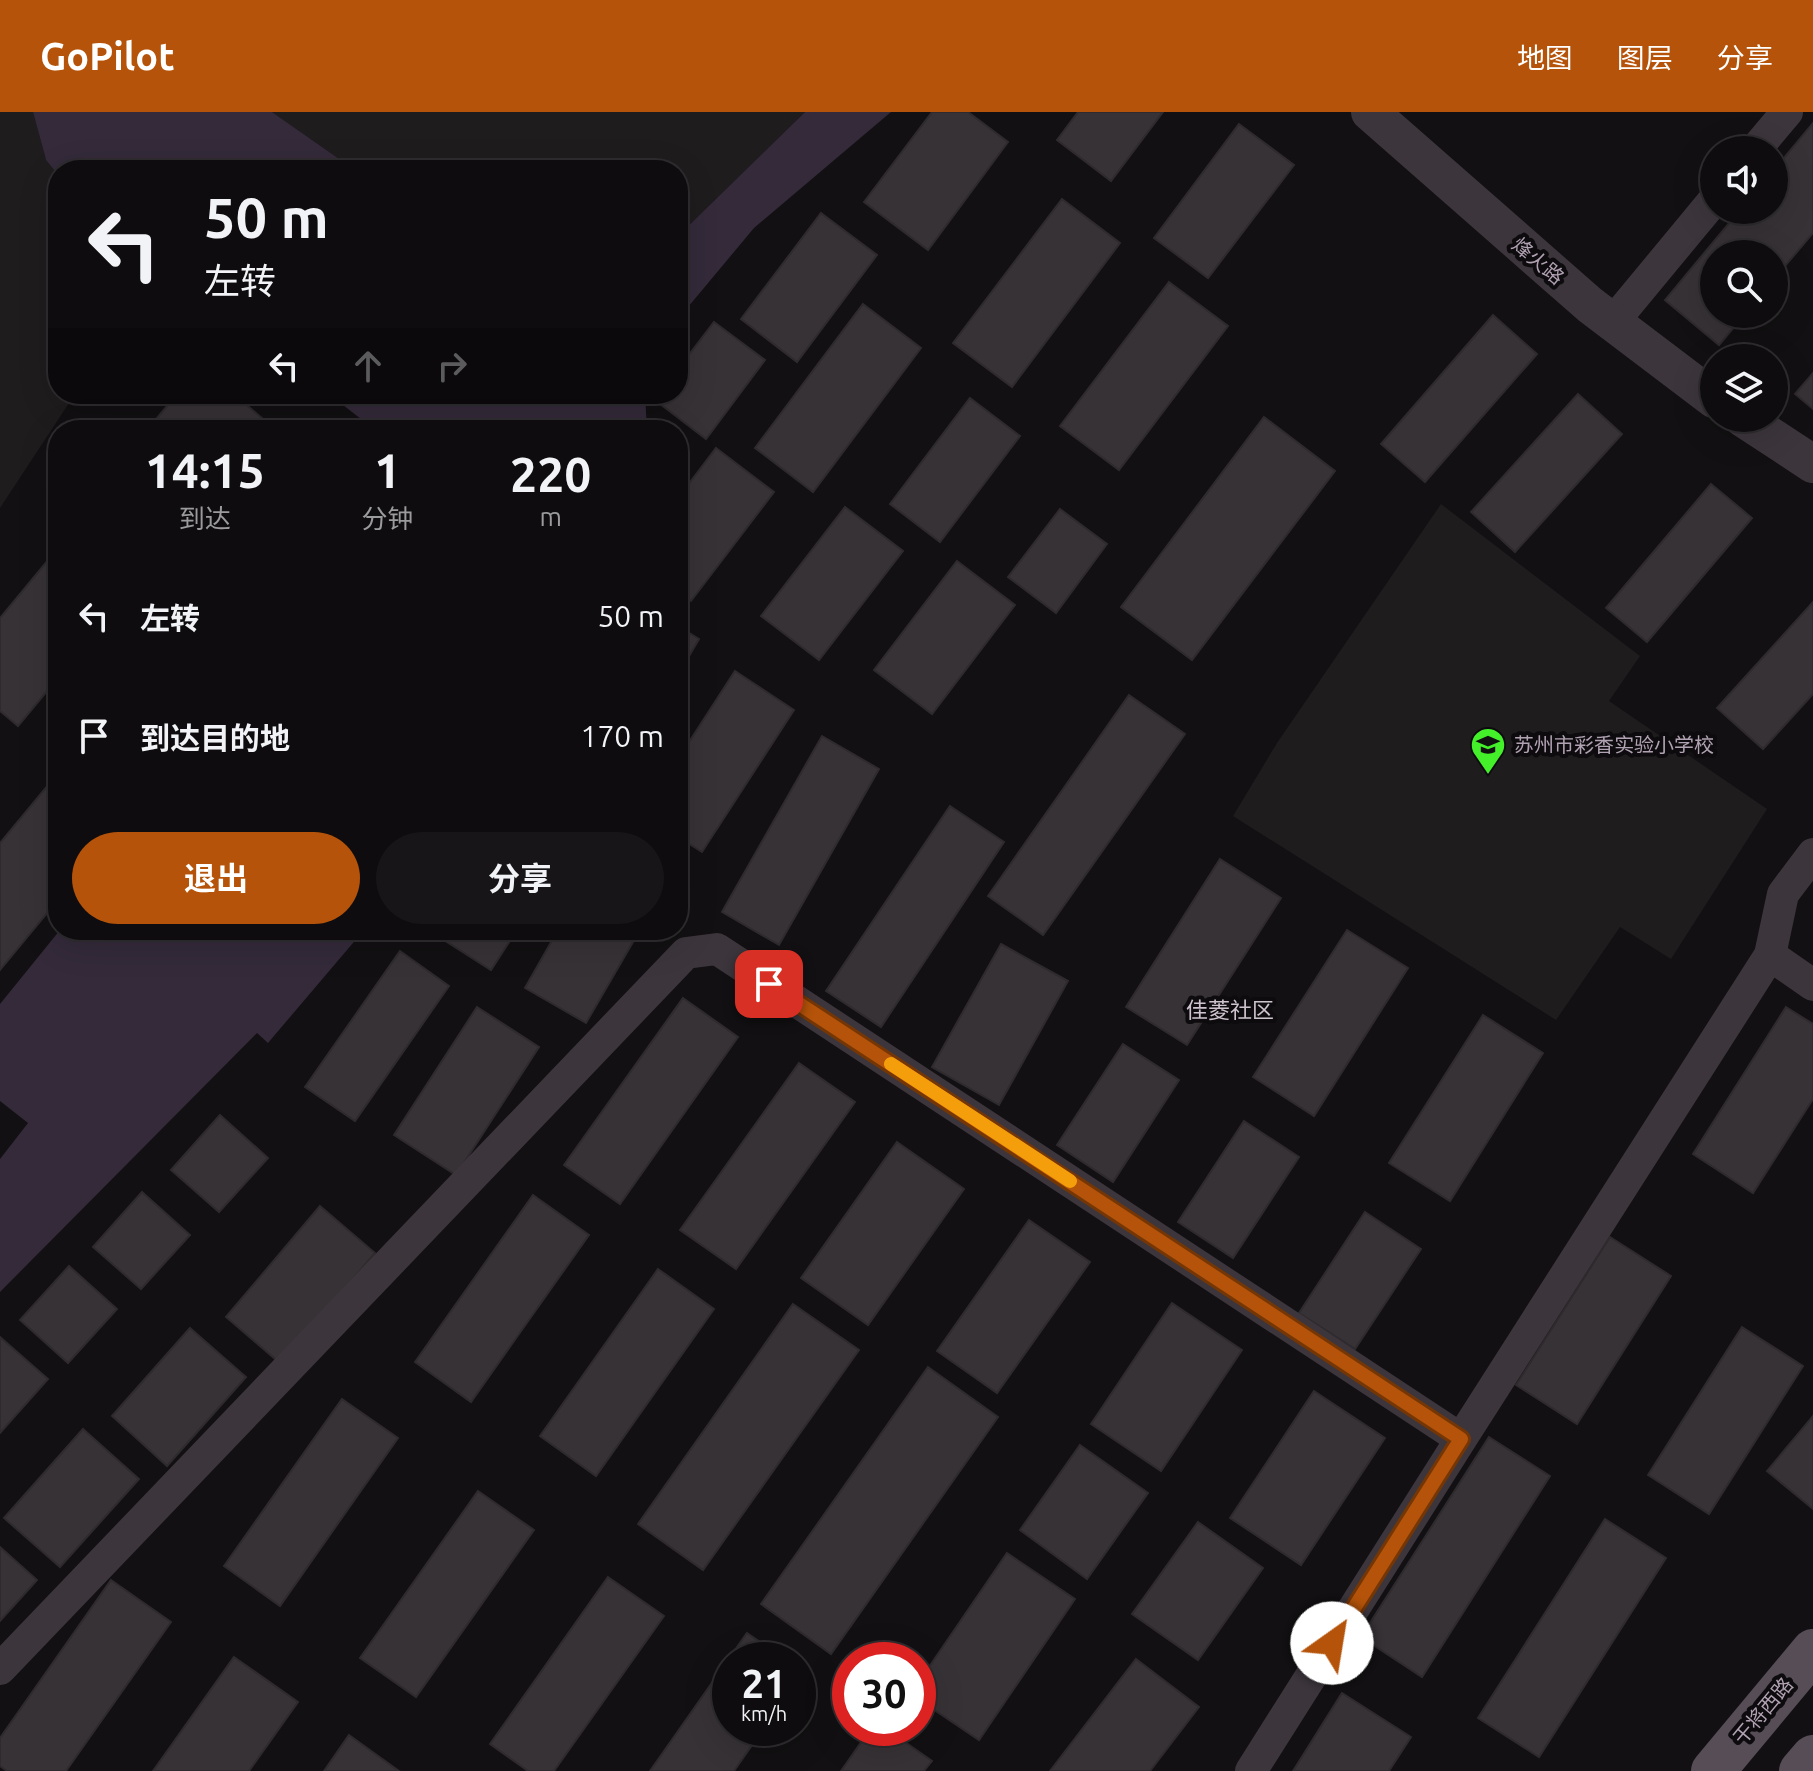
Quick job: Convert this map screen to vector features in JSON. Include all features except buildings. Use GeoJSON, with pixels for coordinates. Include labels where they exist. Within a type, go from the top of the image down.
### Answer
{"type":"FeatureCollection","features":[{"type":"Feature","properties":{"kind":"main road","name":"干将西路"},"geometry":{"type":"LineString","coordinates":[[1713,1771],[1813,1651]]}},
{"type":"Feature","properties":{"kind":"main road"},"geometry":{"type":"LineString","coordinates":[[1801,1771],[1813,1757]]}},
{"type":"Feature","properties":{"kind":"street","name":"烽火路"},"geometry":{"type":"LineString","coordinates":[[1370,112],[1472,205],[1613,322],[1700,388]]}},
{"type":"Feature","properties":{"kind":"street"},"geometry":{"type":"LineString","coordinates":[[1767,136],[1787,112]]}},
{"type":"Feature","properties":{"kind":"street"},"geometry":{"type":"LineString","coordinates":[[1613,322],[1700,217]]}},
{"type":"Feature","properties":{"kind":"street"},"geometry":{"type":"LineString","coordinates":[[1764,432],[1813,464]]}},
{"type":"Feature","properties":{"kind":"street"},"geometry":{"type":"LineString","coordinates":[[1251,1771],[1770,955],[1783,894],[1813,854]]}},
{"type":"Feature","properties":{"kind":"street"},"geometry":{"type":"LineString","coordinates":[[0,1669],[686,953],[717,949],[1461,1439]]}},
{"type":"Feature","properties":{"kind":"street"},"geometry":{"type":"LineString","coordinates":[[1770,955],[1813,985]]}},
{"type":"Feature","properties":{"kind":"shaded area"},"geometry":{"type":"Polygon","coordinates":[[[0,112],[33,112],[48,162],[48,404],[68,404],[58,420],[48,420],[48,435],[0,508],[0,112]]]}},
{"type":"Feature","properties":{"kind":"shaded area"},"geometry":{"type":"Polygon","coordinates":[[[33,112],[272,112],[341,160],[48,160],[48,162],[33,112]]]}},
{"type":"Feature","properties":{"kind":"shaded area"},"geometry":{"type":"Polygon","coordinates":[[[272,112],[805,112],[688,226],[688,160],[341,160],[272,112]]]}},
{"type":"Feature","properties":{"kind":"shaded area"},"geometry":{"type":"Polygon","coordinates":[[[805,112],[891,112],[754,228],[688,307],[688,226],[805,112]]]}},
{"type":"Feature","properties":{"kind":"shaded area"},"geometry":{"type":"Polygon","coordinates":[[[342,404],[646,404],[646,420],[384,419],[362,420],[342,404]]]}},
{"type":"Feature","properties":{"kind":"shaded area","name":"苏州市彩香实验小学校"},"geometry":{"type":"Polygon","coordinates":[[[1441,504],[1640,656],[1609,701],[1767,809],[1671,959],[1620,927],[1556,1020],[1233,816],[1277,743],[1441,504]]]}},
{"type":"Feature","properties":{"kind":"shaded area"},"geometry":{"type":"Polygon","coordinates":[[[52,940],[356,940],[268,1043],[257,1033],[0,1292],[0,1159],[28,1123],[0,1101],[0,1004],[52,940]]]}},
{"type":"Feature","properties":{"kind":"slow traffic"},"geometry":{"type":"LineString","coordinates":[[891,1064],[1070,1181]]}},
{"type":"Feature","properties":{"kind":"place","name":"苏州市彩香实验小学校"},"geometry":{"type":"Point","coordinates":[1488,776]}},
{"type":"Feature","properties":{"kind":"district","name":"佳菱社区"},"geometry":{"type":"Point","coordinates":[1230,1010]}},
{"type":"Feature","properties":{"kind":"route"},"geometry":{"type":"LineString","coordinates":[[769,984],[1461,1439],[1332,1643]]}}]}
